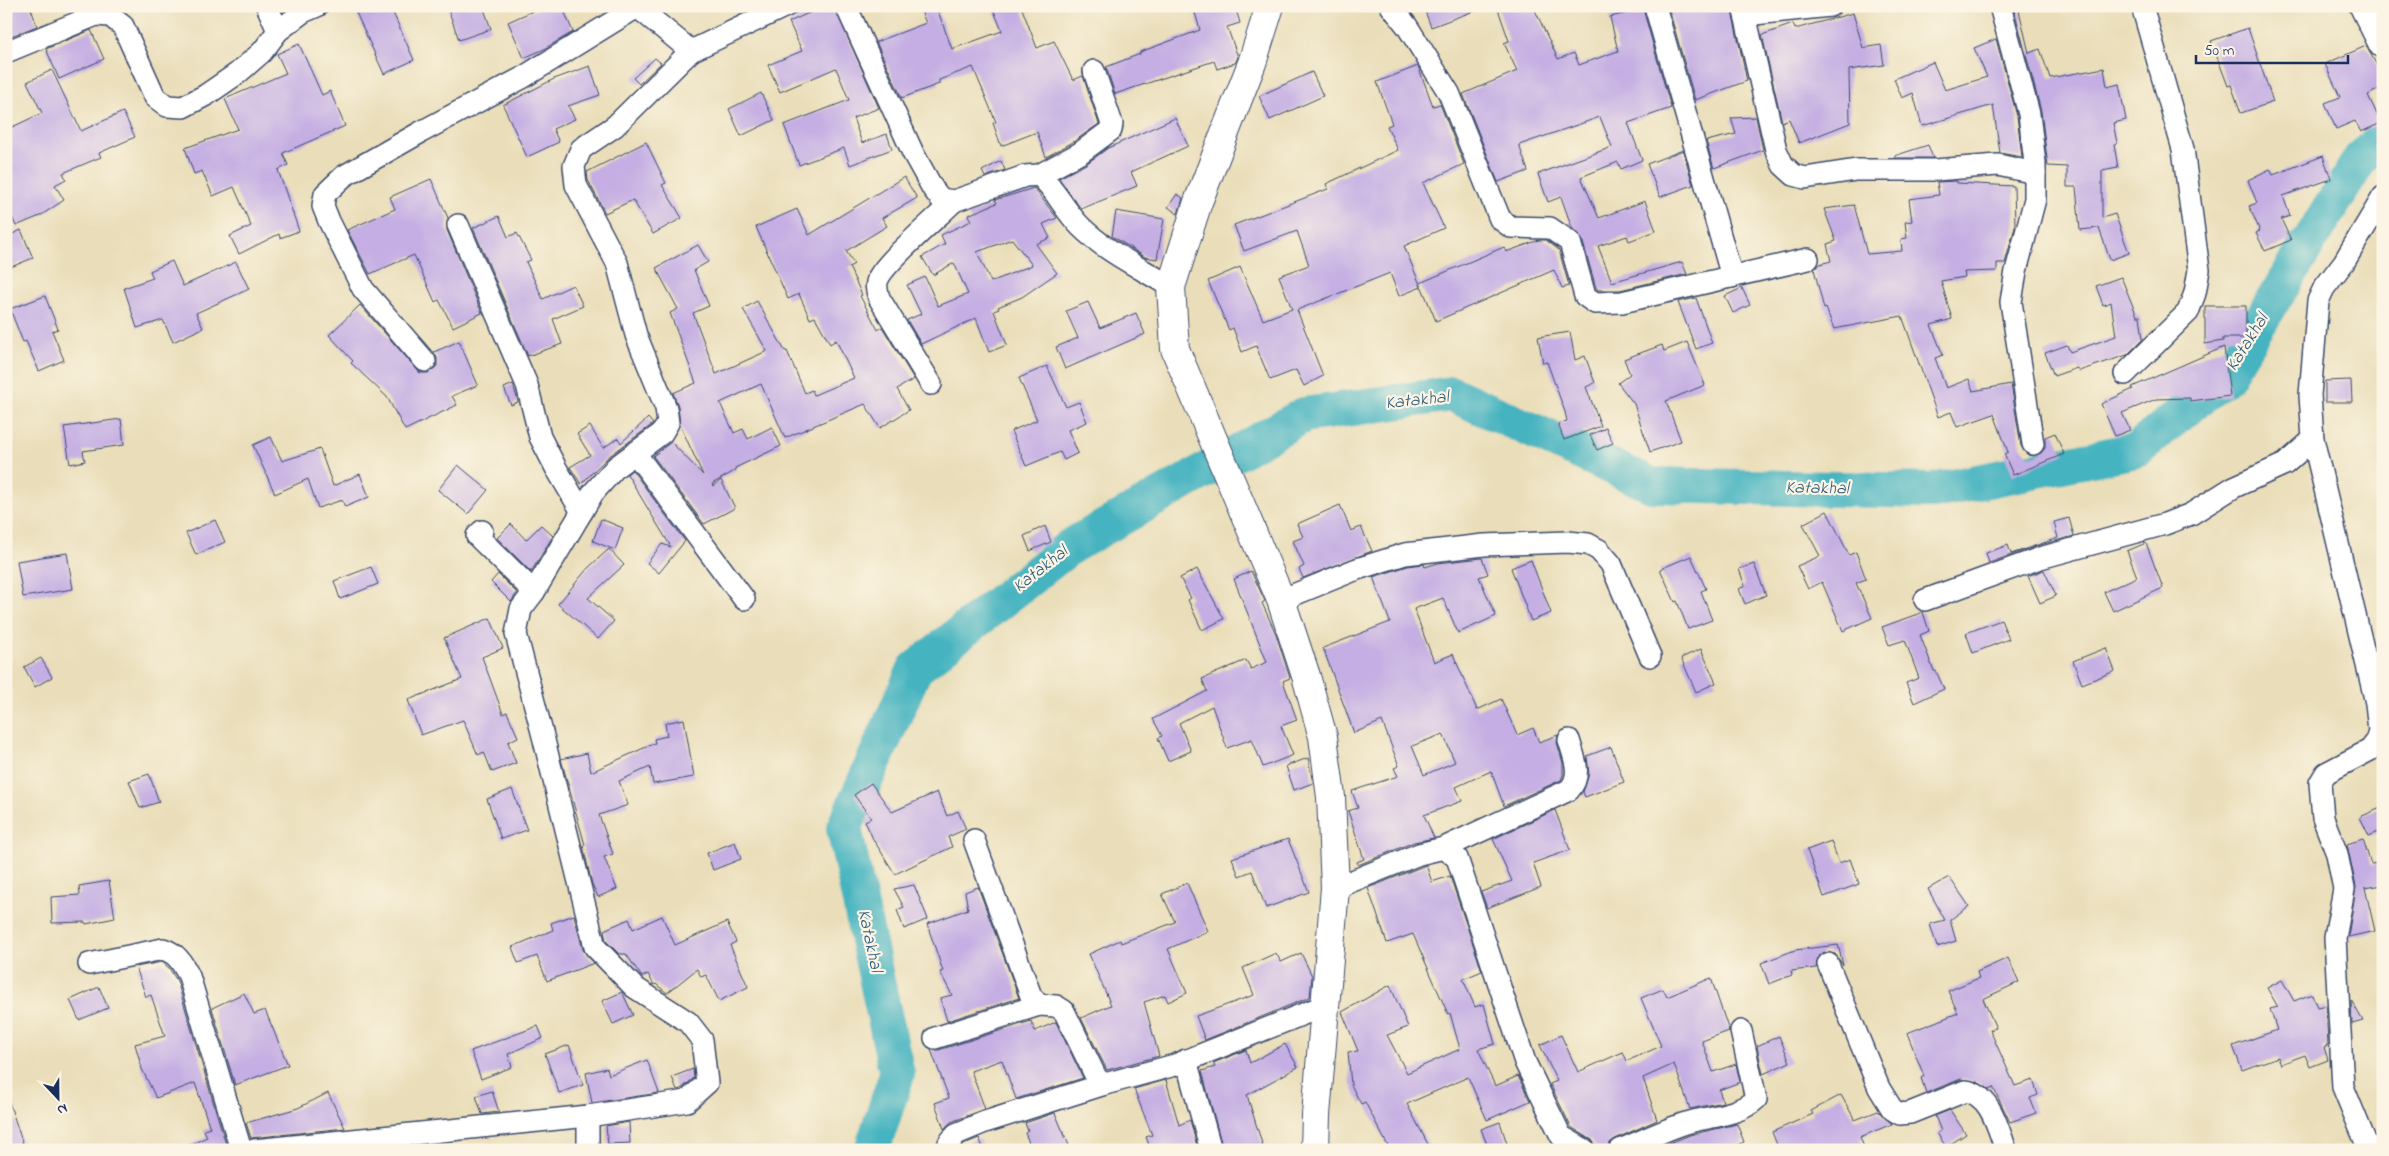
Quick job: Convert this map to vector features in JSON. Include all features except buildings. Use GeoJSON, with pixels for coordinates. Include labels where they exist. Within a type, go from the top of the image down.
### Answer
{"type":"FeatureCollection","features":[{"type":"Feature","properties":{"kind":"street"},"geometry":{"type":"LineString","coordinates":[[267,6],[278,31]]}},
{"type":"Feature","properties":{"kind":"street"},"geometry":{"type":"LineString","coordinates":[[6,52],[108,11],[123,26],[155,97],[167,106],[183,107],[206,95],[262,52],[278,31],[303,12],[317,6]]}},
{"type":"Feature","properties":{"kind":"street"},"geometry":{"type":"LineString","coordinates":[[254,1150],[588,1116],[687,1101],[707,1082],[702,1040],[688,1022],[634,987],[595,947],[544,736],[516,634],[521,609],[534,592],[593,493],[616,467],[662,433],[668,423],[666,408],[636,335],[617,263],[576,185],[574,166],[581,149],[615,126],[691,51],[786,6]]}},
{"type":"Feature","properties":{"kind":"street"},"geometry":{"type":"LineString","coordinates":[[846,6],[913,153],[932,189],[941,199],[954,201]]}},
{"type":"Feature","properties":{"kind":"street"},"geometry":{"type":"LineString","coordinates":[[1270,6],[1252,63],[1198,202],[1171,287],[1175,349],[1281,600],[1306,676],[1322,737],[1332,797],[1335,888],[1315,1150]]}},
{"type":"Feature","properties":{"kind":"street"},"geometry":{"type":"LineString","coordinates":[[1391,6],[1449,93],[1500,219],[1511,227],[1550,228],[1570,242],[1585,296],[1595,303],[1615,303],[1808,259]]}},
{"type":"Feature","properties":{"kind":"street"},"geometry":{"type":"LineString","coordinates":[[1655,6],[1732,277]]}},
{"type":"Feature","properties":{"kind":"street"},"geometry":{"type":"LineString","coordinates":[[1830,6],[1744,11],[1776,150],[1783,165],[1794,175],[1805,178],[1856,170],[1935,170],[1998,165],[2035,173]]}},
{"type":"Feature","properties":{"kind":"street"},"geometry":{"type":"LineString","coordinates":[[2000,6],[2029,114],[2035,173],[2035,198],[2016,272],[2011,302],[2033,444]]}},
{"type":"Feature","properties":{"kind":"street"},"geometry":{"type":"LineString","coordinates":[[2125,374],[2188,312],[2195,293],[2199,270],[2183,149],[2142,6]]}},
{"type":"Feature","properties":{"kind":"street"},"geometry":{"type":"LineString","coordinates":[[2360,6],[2380,46]]}},
{"type":"Feature","properties":{"kind":"street"},"geometry":{"type":"LineString","coordinates":[[425,362],[363,289],[328,221],[323,206],[325,194],[344,176],[522,78],[637,7],[691,51]]}},
{"type":"Feature","properties":{"kind":"street"},"geometry":{"type":"LineString","coordinates":[[931,384],[879,298],[876,286],[878,278],[891,262],[954,201],[1025,176],[1038,175],[1087,149],[1111,130],[1112,124],[1094,71]]}},
{"type":"Feature","properties":{"kind":"street"},"geometry":{"type":"LineString","coordinates":[[1038,175],[1052,186],[1079,225],[1101,244],[1171,287]]}},
{"type":"Feature","properties":{"kind":"street"},"geometry":{"type":"LineString","coordinates":[[2370,1150],[2343,1087],[2335,938],[2344,889],[2337,854],[2323,818],[2320,783],[2326,773],[2333,768],[2370,750],[2376,742],[2379,730],[2373,693],[2313,439],[2310,395],[2318,301],[2324,288],[2344,262],[2383,198]]}},
{"type":"Feature","properties":{"kind":"street"},"geometry":{"type":"LineString","coordinates":[[458,225],[527,385],[540,437],[582,512]]}},
{"type":"Feature","properties":{"kind":"street"},"geometry":{"type":"LineString","coordinates":[[1925,600],[2040,558],[2165,524],[2191,514],[2234,487],[2285,464],[2313,439]]}},
{"type":"Feature","properties":{"kind":"street"},"geometry":{"type":"LineString","coordinates":[[634,453],[744,599]]}},
{"type":"Feature","properties":{"kind":"street"},"geometry":{"type":"LineString","coordinates":[[482,530],[477,536],[534,592]]}},
{"type":"Feature","properties":{"kind":"street"},"geometry":{"type":"LineString","coordinates":[[1281,600],[1357,569],[1404,554],[1484,545],[1568,542],[1588,544],[1599,550],[1611,564],[1650,656]]}},
{"type":"Feature","properties":{"kind":"street"},"geometry":{"type":"LineString","coordinates":[[1335,888],[1420,854],[1444,848],[1569,790],[1576,782],[1578,773],[1569,740]]}},
{"type":"Feature","properties":{"kind":"street"},"geometry":{"type":"LineString","coordinates":[[974,840],[1031,996],[1039,1005]]}},
{"type":"Feature","properties":{"kind":"street"},"geometry":{"type":"LineString","coordinates":[[1444,848],[1457,858],[1467,884],[1525,1062],[1561,1136],[1585,1150]]}},
{"type":"Feature","properties":{"kind":"street"},"geometry":{"type":"LineString","coordinates":[[89,964],[163,949],[174,953],[181,961],[189,976],[241,1150]]}},
{"type":"Feature","properties":{"kind":"street"},"geometry":{"type":"LineString","coordinates":[[1828,964],[1879,1088],[1892,1109],[1900,1114],[1910,1113],[1965,1092],[1974,1092],[1984,1099],[2006,1150]]}},
{"type":"Feature","properties":{"kind":"street"},"geometry":{"type":"LineString","coordinates":[[935,1038],[1039,1005],[1056,1006],[1064,1012],[1098,1079],[1105,1084]]}},
{"type":"Feature","properties":{"kind":"street"},"geometry":{"type":"LineString","coordinates":[[948,1150],[949,1142],[956,1134],[985,1122],[1186,1060],[1326,1005]]}},
{"type":"Feature","properties":{"kind":"street"},"geometry":{"type":"LineString","coordinates":[[1620,1150],[1686,1123],[1749,1106],[1756,1099],[1741,1031]]}},
{"type":"Feature","properties":{"kind":"street"},"geometry":{"type":"LineString","coordinates":[[1186,1060],[1211,1150]]}},
{"type":"Feature","properties":{"kind":"street"},"geometry":{"type":"LineString","coordinates":[[588,1116],[588,1150]]}},
{"type":"Feature","properties":{"kind":"waterway","name":"Katakhal"},"geometry":{"type":"LineString","coordinates":[[872,1150],[897,1074],[844,828],[915,669],[1071,546],[1304,415],[1452,394],[1652,485],[1933,491],[2136,450],[2226,377],[2361,158],[2383,139]]}}]}
